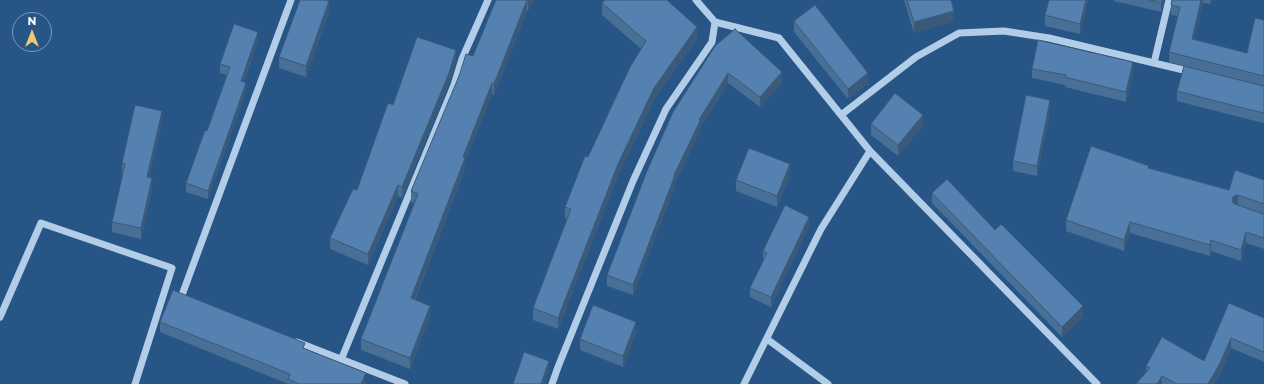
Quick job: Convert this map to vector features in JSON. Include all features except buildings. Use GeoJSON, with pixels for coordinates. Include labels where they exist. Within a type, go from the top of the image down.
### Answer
{"type":"FeatureCollection","features":[{"type":"Feature","properties":{"kind":"street"},"geometry":{"type":"LineString","coordinates":[[135,384],[177,292],[291,0]]}},
{"type":"Feature","properties":{"kind":"street"},"geometry":{"type":"LineString","coordinates":[[341,360],[454,85],[462,59],[488,0]]}},
{"type":"Feature","properties":{"kind":"street"},"geometry":{"type":"LineString","coordinates":[[696,0],[715,22],[779,38],[870,151],[1097,384]]}},
{"type":"Feature","properties":{"kind":"street"},"geometry":{"type":"LineString","coordinates":[[1154,63],[1169,0]]}},
{"type":"Feature","properties":{"kind":"street"},"geometry":{"type":"LineString","coordinates":[[552,384],[633,181],[666,109],[712,42],[715,22]]}},
{"type":"Feature","properties":{"kind":"street"},"geometry":{"type":"LineString","coordinates":[[841,115],[916,57],[959,33],[1004,31],[1049,38],[1198,74]]}},
{"type":"Feature","properties":{"kind":"street"},"geometry":{"type":"LineString","coordinates":[[744,384],[821,228],[870,151]]}},
{"type":"Feature","properties":{"kind":"street"},"geometry":{"type":"LineString","coordinates":[[0,317],[41,223],[172,268],[177,292]]}},
{"type":"Feature","properties":{"kind":"street"},"geometry":{"type":"LineString","coordinates":[[290,339],[405,384]]}},
{"type":"Feature","properties":{"kind":"street"},"geometry":{"type":"LineString","coordinates":[[767,339],[828,384]]}}]}
